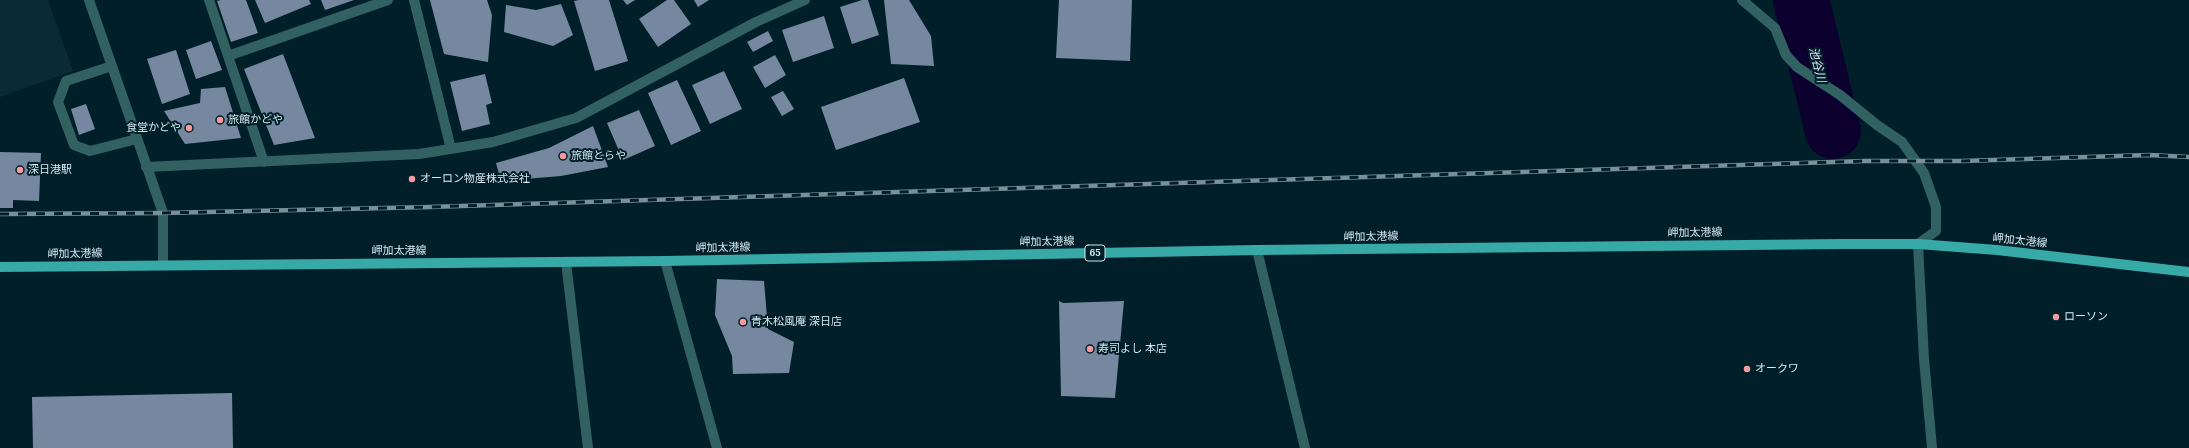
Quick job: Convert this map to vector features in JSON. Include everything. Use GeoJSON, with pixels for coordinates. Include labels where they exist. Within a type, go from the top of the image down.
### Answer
{"type":"FeatureCollection","features":[{"type":"Feature","properties":{"kind":"main road","name":"岬加太港線"},"geometry":{"type":"LineString","coordinates":[[0,267],[665,261],[1257,250],[1918,244],[1997,250],[2189,272]]}},
{"type":"Feature","properties":{"kind":"street"},"geometry":{"type":"LineString","coordinates":[[89,0],[163,213],[163,265]]}},
{"type":"Feature","properties":{"kind":"street"},"geometry":{"type":"LineString","coordinates":[[209,0],[264,162]]}},
{"type":"Feature","properties":{"kind":"street"},"geometry":{"type":"LineString","coordinates":[[228,56],[388,0]]}},
{"type":"Feature","properties":{"kind":"street"},"geometry":{"type":"LineString","coordinates":[[414,0],[451,149]]}},
{"type":"Feature","properties":{"kind":"street"},"geometry":{"type":"LineString","coordinates":[[146,167],[419,154],[492,142],[576,118],[756,22],[805,0]]}},
{"type":"Feature","properties":{"kind":"street"},"geometry":{"type":"LineString","coordinates":[[1742,0],[1775,28],[1786,55],[1797,67],[1831,89],[1902,142],[1924,173],[1936,206],[1936,232],[1918,244],[1924,359],[1932,448]]}},
{"type":"Feature","properties":{"kind":"street"},"geometry":{"type":"LineString","coordinates":[[112,66],[66,81],[58,102],[74,145],[90,151],[137,139]]}},
{"type":"Feature","properties":{"kind":"street"},"geometry":{"type":"LineString","coordinates":[[1257,250],[1305,448]]}},
{"type":"Feature","properties":{"kind":"street"},"geometry":{"type":"LineString","coordinates":[[665,261],[717,448]]}},
{"type":"Feature","properties":{"kind":"street"},"geometry":{"type":"LineString","coordinates":[[566,262],[588,448]]}},
{"type":"Feature","properties":{"kind":"shaded area"},"geometry":{"type":"Polygon","coordinates":[[[0,0],[48,0],[73,71],[0,97],[0,0]]]}},
{"type":"Feature","properties":{"kind":"building"},"geometry":{"type":"Polygon","coordinates":[[[246,0],[258,33],[231,42],[217,1],[246,0]]]}},
{"type":"Feature","properties":{"kind":"building"},"geometry":{"type":"Polygon","coordinates":[[[255,0],[309,0],[311,4],[265,23],[255,0]]]}},
{"type":"Feature","properties":{"kind":"building"},"geometry":{"type":"Polygon","coordinates":[[[321,0],[354,0],[325,10],[321,0]]]}},
{"type":"Feature","properties":{"kind":"building"},"geometry":{"type":"Polygon","coordinates":[[[430,0],[487,0],[492,15],[488,62],[444,54],[430,0]]]}},
{"type":"Feature","properties":{"kind":"building"},"geometry":{"type":"Polygon","coordinates":[[[609,0],[628,61],[595,71],[574,1],[609,0]]]}},
{"type":"Feature","properties":{"kind":"building"},"geometry":{"type":"Polygon","coordinates":[[[623,0],[635,0],[627,5],[623,0]]]}},
{"type":"Feature","properties":{"kind":"building"},"geometry":{"type":"Polygon","coordinates":[[[667,0],[674,0],[691,24],[658,47],[639,19],[667,0]]]}},
{"type":"Feature","properties":{"kind":"building"},"geometry":{"type":"Polygon","coordinates":[[[694,0],[709,0],[698,7],[694,0]]]}},
{"type":"Feature","properties":{"kind":"building"},"geometry":{"type":"Polygon","coordinates":[[[862,0],[868,0],[879,35],[852,44],[840,7],[862,0]]]}},
{"type":"Feature","properties":{"kind":"building"},"geometry":{"type":"Polygon","coordinates":[[[884,0],[909,0],[931,36],[934,66],[891,64],[884,0]]]}},
{"type":"Feature","properties":{"kind":"building"},"geometry":{"type":"Polygon","coordinates":[[[1059,0],[1132,0],[1130,61],[1056,58],[1059,0]]]}},
{"type":"Feature","properties":{"kind":"building"},"geometry":{"type":"Polygon","coordinates":[[[561,4],[573,35],[553,46],[504,32],[506,5],[536,10],[561,4]]]}},
{"type":"Feature","properties":{"kind":"building"},"geometry":{"type":"Polygon","coordinates":[[[824,16],[834,48],[793,62],[782,30],[824,16]]]}},
{"type":"Feature","properties":{"kind":"building"},"geometry":{"type":"Polygon","coordinates":[[[768,31],[773,41],[753,52],[747,42],[768,31]]]}},
{"type":"Feature","properties":{"kind":"building"},"geometry":{"type":"Polygon","coordinates":[[[211,41],[222,70],[196,79],[186,50],[211,41]]]}},
{"type":"Feature","properties":{"kind":"building"},"geometry":{"type":"Polygon","coordinates":[[[176,50],[190,94],[162,104],[147,59],[176,50]]]}},
{"type":"Feature","properties":{"kind":"building"},"geometry":{"type":"Polygon","coordinates":[[[283,54],[315,138],[274,145],[244,69],[283,54]]]}},
{"type":"Feature","properties":{"kind":"building"},"geometry":{"type":"Polygon","coordinates":[[[775,55],[786,75],[765,88],[753,67],[775,55]]]}},
{"type":"Feature","properties":{"kind":"building"},"geometry":{"type":"Polygon","coordinates":[[[724,71],[742,109],[710,124],[692,85],[724,71]]]}},
{"type":"Feature","properties":{"kind":"building"},"geometry":{"type":"Polygon","coordinates":[[[485,74],[492,103],[486,105],[490,124],[462,131],[450,82],[485,74]]]}},
{"type":"Feature","properties":{"kind":"building"},"geometry":{"type":"Polygon","coordinates":[[[904,78],[920,122],[836,150],[821,107],[904,78]]]}},
{"type":"Feature","properties":{"kind":"building"},"geometry":{"type":"Polygon","coordinates":[[[677,80],[701,131],[671,145],[648,93],[677,80]]]}},
{"type":"Feature","properties":{"kind":"building"},"geometry":{"type":"Polygon","coordinates":[[[225,87],[241,138],[185,144],[164,111],[200,103],[201,89],[225,87]]]}},
{"type":"Feature","properties":{"kind":"building"},"geometry":{"type":"Polygon","coordinates":[[[783,91],[794,109],[782,116],[771,97],[783,91]]]}},
{"type":"Feature","properties":{"kind":"building"},"geometry":{"type":"Polygon","coordinates":[[[86,104],[95,129],[79,135],[71,109],[86,104]]]}},
{"type":"Feature","properties":{"kind":"building"},"geometry":{"type":"Polygon","coordinates":[[[639,110],[655,146],[623,160],[607,123],[639,110]]]}},
{"type":"Feature","properties":{"kind":"building","name":"旅館とらや"},"geometry":{"type":"Polygon","coordinates":[[[593,126],[608,167],[561,176],[501,181],[496,163],[549,148],[593,126]]]}},
{"type":"Feature","properties":{"kind":"building","name":"深日港駅"},"geometry":{"type":"Polygon","coordinates":[[[0,152],[41,153],[39,201],[13,200],[13,208],[0,208],[0,152]]]}},
{"type":"Feature","properties":{"kind":"building","name":"青木松風庵 深日店"},"geometry":{"type":"Polygon","coordinates":[[[717,279],[764,281],[768,329],[794,342],[789,373],[733,374],[732,356],[715,315],[717,279]]]}},
{"type":"Feature","properties":{"kind":"building","name":"寿司よし 本店"},"geometry":{"type":"Polygon","coordinates":[[[1059,301],[1063,303],[1124,301],[1115,398],[1061,396],[1059,301]]]}},
{"type":"Feature","properties":{"kind":"building"},"geometry":{"type":"Polygon","coordinates":[[[232,393],[233,448],[33,448],[32,397],[232,393]]]}},
{"type":"Feature","properties":{"kind":"waterway","name":"池谷川"},"geometry":{"type":"LineString","coordinates":[[1801,0],[1833,131]]}},
{"type":"Feature","properties":{"kind":"railway"},"geometry":{"type":"LineString","coordinates":[[0,214],[163,213],[430,207],[1865,161],[1963,161],[2149,155],[2189,157]]}},
{"type":"Feature","properties":{"kind":"place","name":"旅館かどや"},"geometry":{"type":"Point","coordinates":[220,120]}},
{"type":"Feature","properties":{"kind":"place","name":"食堂かどや"},"geometry":{"type":"Point","coordinates":[189,128]}},
{"type":"Feature","properties":{"kind":"place","name":"旅館とらや"},"geometry":{"type":"Point","coordinates":[563,156]}},
{"type":"Feature","properties":{"kind":"place","name":"深日港駅"},"geometry":{"type":"Point","coordinates":[20,170]}},
{"type":"Feature","properties":{"kind":"place","name":"オーロン物産株式会社"},"geometry":{"type":"Point","coordinates":[412,179]}},
{"type":"Feature","properties":{"kind":"place","name":"ローソン"},"geometry":{"type":"Point","coordinates":[2056,317]}},
{"type":"Feature","properties":{"kind":"place","name":"青木松風庵 深日店"},"geometry":{"type":"Point","coordinates":[743,322]}},
{"type":"Feature","properties":{"kind":"place","name":"寿司よし 本店"},"geometry":{"type":"Point","coordinates":[1090,349]}},
{"type":"Feature","properties":{"kind":"place","name":"オークワ"},"geometry":{"type":"Point","coordinates":[1747,369]}}]}
